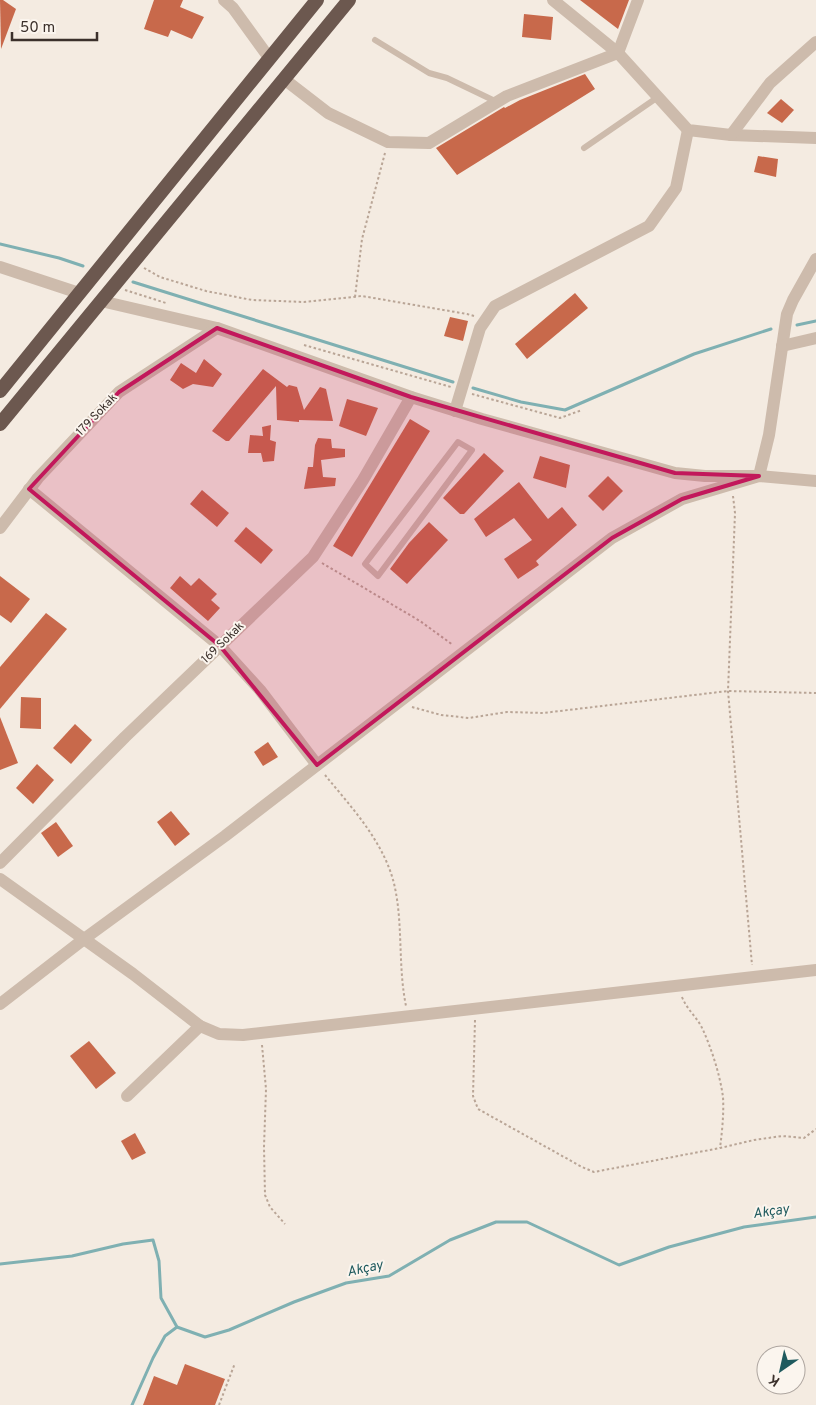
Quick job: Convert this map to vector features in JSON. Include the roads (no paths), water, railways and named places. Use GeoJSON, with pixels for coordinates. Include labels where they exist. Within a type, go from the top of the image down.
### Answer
{"type":"FeatureCollection","features":[{"type":"Feature","properties":{"kind":"highway"},"geometry":{"type":"LineString","coordinates":[[0,389],[112,254],[317,0]]}},
{"type":"Feature","properties":{"kind":"highway"},"geometry":{"type":"LineString","coordinates":[[0,424],[349,0]]}},
{"type":"Feature","properties":{"kind":"street"},"geometry":{"type":"LineString","coordinates":[[224,0],[233,8],[270,58]]}},
{"type":"Feature","properties":{"kind":"street"},"geometry":{"type":"LineString","coordinates":[[553,0],[618,53],[688,130],[816,138]]}},
{"type":"Feature","properties":{"kind":"street"},"geometry":{"type":"LineString","coordinates":[[284,79],[328,113],[388,142],[429,143],[507,96],[618,53],[638,0]]}},
{"type":"Feature","properties":{"kind":"street"},"geometry":{"type":"LineString","coordinates":[[731,134],[770,83],[816,42]]}},
{"type":"Feature","properties":{"kind":"street"},"geometry":{"type":"LineString","coordinates":[[454,411],[480,328],[495,306],[649,226],[676,188],[688,130]]}},
{"type":"Feature","properties":{"kind":"street"},"geometry":{"type":"LineString","coordinates":[[759,476],[769,436],[787,314],[816,259]]}},
{"type":"Feature","properties":{"kind":"street"},"geometry":{"type":"LineString","coordinates":[[0,267],[79,293]]}},
{"type":"Feature","properties":{"kind":"street"},"geometry":{"type":"LineString","coordinates":[[101,301],[217,328],[454,411],[675,473],[706,476],[759,476],[816,481]]}},
{"type":"Feature","properties":{"kind":"street","name":"179 Sokak"},"geometry":{"type":"LineString","coordinates":[[0,528],[38,478],[119,392],[217,328]]}},
{"type":"Feature","properties":{"kind":"street"},"geometry":{"type":"LineString","coordinates":[[782,346],[816,338]]}},
{"type":"Feature","properties":{"kind":"street","name":"169 Sokak"},"geometry":{"type":"LineString","coordinates":[[0,863],[125,738],[313,557],[363,480],[411,397]]}},
{"type":"Feature","properties":{"kind":"street"},"geometry":{"type":"LineString","coordinates":[[0,1004],[84,939],[225,836],[612,538],[682,500],[759,476]]}},
{"type":"Feature","properties":{"kind":"street"},"geometry":{"type":"LineString","coordinates":[[30,489],[220,646],[260,690],[317,765]]}},
{"type":"Feature","properties":{"kind":"street"},"geometry":{"type":"LineString","coordinates":[[0,879],[200,1026],[219,1034],[243,1035],[816,970]]}},
{"type":"Feature","properties":{"kind":"street"},"geometry":{"type":"LineString","coordinates":[[127,1096],[200,1026]]}},
{"type":"Feature","properties":{"kind":"lane"},"geometry":{"type":"LineString","coordinates":[[375,40],[429,73],[447,78],[497,102]]}},
{"type":"Feature","properties":{"kind":"lane"},"geometry":{"type":"LineString","coordinates":[[584,148],[658,97]]}},
{"type":"Feature","properties":{"kind":"lane"},"geometry":{"type":"LineString","coordinates":[[458,442],[472,450],[378,576],[365,564],[458,442]]}},
{"type":"Feature","properties":{"kind":"waterway"},"geometry":{"type":"LineString","coordinates":[[0,244],[59,258],[83,266]]}},
{"type":"Feature","properties":{"kind":"waterway"},"geometry":{"type":"LineString","coordinates":[[133,282],[453,382]]}},
{"type":"Feature","properties":{"kind":"waterway"},"geometry":{"type":"LineString","coordinates":[[797,325],[816,321]]}},
{"type":"Feature","properties":{"kind":"waterway"},"geometry":{"type":"LineString","coordinates":[[473,388],[521,402],[565,410],[694,354],[771,329]]}},
{"type":"Feature","properties":{"kind":"waterway","name":"Akçay"},"geometry":{"type":"LineString","coordinates":[[0,1264],[72,1256],[123,1244],[153,1240],[159,1261],[161,1298],[177,1327],[205,1337],[229,1330],[294,1302],[346,1283],[389,1276],[450,1240],[496,1222],[527,1222],[619,1265],[669,1247],[744,1227],[816,1217]]}},
{"type":"Feature","properties":{"kind":"waterway"},"geometry":{"type":"LineString","coordinates":[[132,1405],[165,1336],[177,1327]]}}]}
